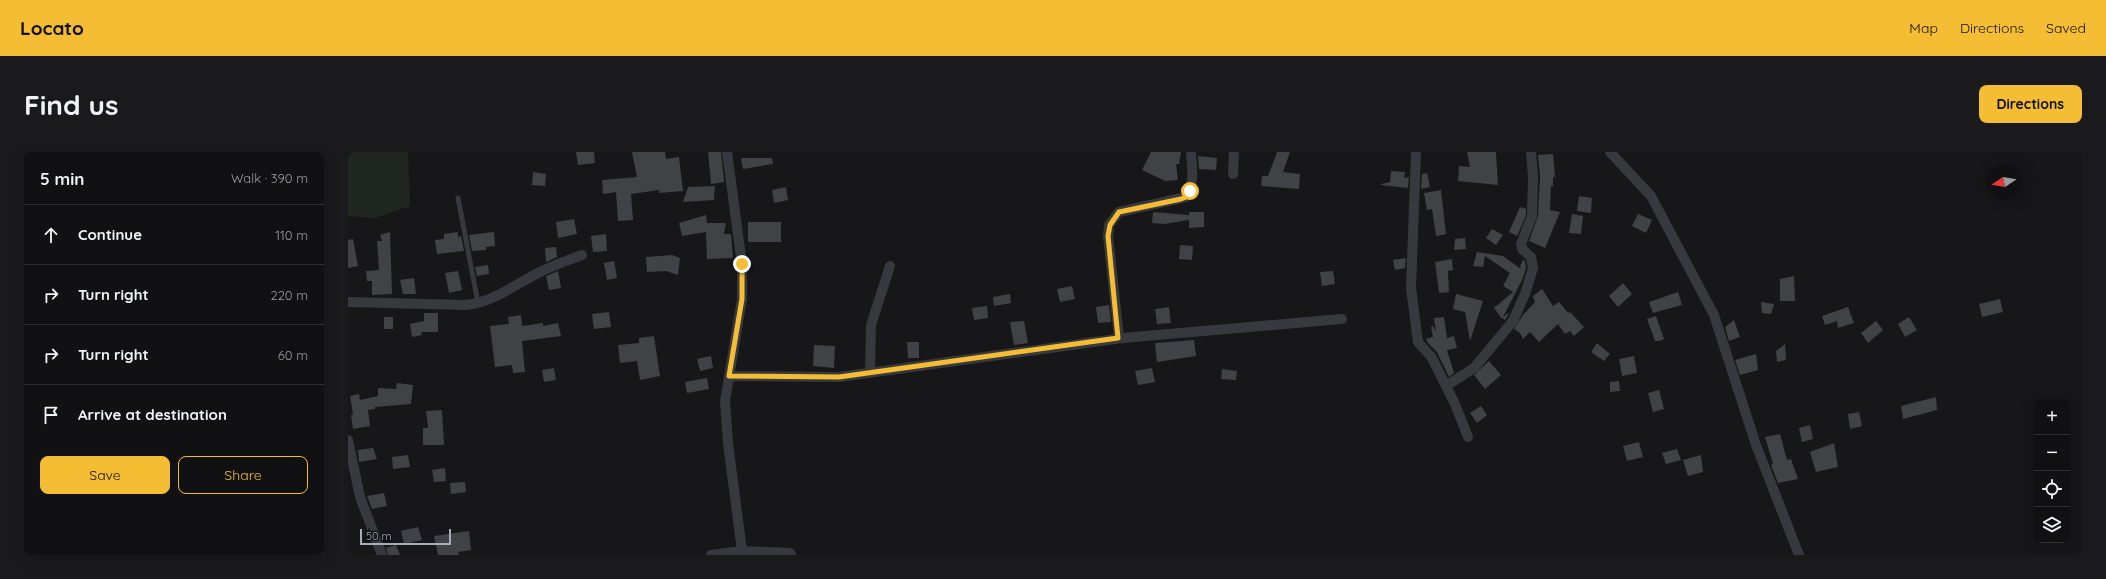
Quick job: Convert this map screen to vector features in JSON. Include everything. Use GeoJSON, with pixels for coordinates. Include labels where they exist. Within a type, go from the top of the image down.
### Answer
{"type":"FeatureCollection","features":[{"type":"Feature","properties":{"kind":"street"},"geometry":{"type":"LineString","coordinates":[[727,152],[742,264],[742,299],[725,401],[728,443],[742,551]]}},
{"type":"Feature","properties":{"kind":"street"},"geometry":{"type":"LineString","coordinates":[[1118,338],[1108,236],[1110,225],[1119,212],[1186,197],[1190,191],[1192,181],[1192,152]]}},
{"type":"Feature","properties":{"kind":"street"},"geometry":{"type":"LineString","coordinates":[[1233,174],[1234,152]]}},
{"type":"Feature","properties":{"kind":"street"},"geometry":{"type":"LineString","coordinates":[[1416,152],[1411,288],[1418,342],[1432,358],[1468,437]]}},
{"type":"Feature","properties":{"kind":"street"},"geometry":{"type":"LineString","coordinates":[[1446,386],[1474,368],[1513,321],[1525,294],[1533,268],[1531,257],[1522,249],[1521,244],[1532,216],[1533,176],[1531,152]]}},
{"type":"Feature","properties":{"kind":"street"},"geometry":{"type":"LineString","coordinates":[[1610,152],[1651,196],[1714,315],[1756,445],[1799,555]]}},
{"type":"Feature","properties":{"kind":"street"},"geometry":{"type":"LineString","coordinates":[[348,302],[466,305],[478,303],[498,295],[538,273],[582,255]]}},
{"type":"Feature","properties":{"kind":"street"},"geometry":{"type":"LineString","coordinates":[[870,373],[871,325],[890,266]]}},
{"type":"Feature","properties":{"kind":"street"},"geometry":{"type":"LineString","coordinates":[[729,376],[805,378],[870,373],[1118,338],[1342,319]]}},
{"type":"Feature","properties":{"kind":"street"},"geometry":{"type":"LineString","coordinates":[[348,440],[360,497],[382,555]]}},
{"type":"Feature","properties":{"kind":"street"},"geometry":{"type":"LineString","coordinates":[[711,555],[742,551],[790,553],[791,555]]}},
{"type":"Feature","properties":{"kind":"lane"},"geometry":{"type":"LineString","coordinates":[[458,198],[478,303]]}},
{"type":"Feature","properties":{"kind":"shaded area"},"geometry":{"type":"Polygon","coordinates":[[[348,152],[408,152],[410,206],[375,218],[348,216],[348,152]]]}},
{"type":"Feature","properties":{"kind":"building"},"geometry":{"type":"Polygon","coordinates":[[[576,152],[594,152],[595,163],[578,165],[576,152]]]}},
{"type":"Feature","properties":{"kind":"building"},"geometry":{"type":"Polygon","coordinates":[[[632,152],[665,152],[666,159],[679,157],[683,191],[659,193],[659,190],[631,194],[633,220],[618,221],[616,192],[603,194],[602,180],[637,177],[632,152]]]}},
{"type":"Feature","properties":{"kind":"building"},"geometry":{"type":"Polygon","coordinates":[[[708,152],[721,152],[724,182],[711,184],[708,152]]]}},
{"type":"Feature","properties":{"kind":"building"},"geometry":{"type":"Polygon","coordinates":[[[1151,152],[1181,152],[1179,164],[1176,164],[1178,180],[1165,181],[1142,170],[1151,152]]]}},
{"type":"Feature","properties":{"kind":"building"},"geometry":{"type":"Polygon","coordinates":[[[1277,152],[1290,152],[1283,172],[1300,174],[1299,189],[1261,186],[1262,176],[1268,176],[1277,152]]]}},
{"type":"Feature","properties":{"kind":"building"},"geometry":{"type":"Polygon","coordinates":[[[1467,152],[1496,152],[1498,185],[1458,181],[1459,166],[1470,167],[1467,152]]]}},
{"type":"Feature","properties":{"kind":"building"},"geometry":{"type":"Polygon","coordinates":[[[1553,154],[1555,177],[1553,177],[1553,186],[1551,186],[1550,210],[1560,212],[1545,248],[1529,241],[1538,216],[1540,176],[1538,155],[1553,154]]]}},
{"type":"Feature","properties":{"kind":"building"},"geometry":{"type":"Polygon","coordinates":[[[1198,156],[1217,158],[1216,170],[1199,169],[1198,156]]]}},
{"type":"Feature","properties":{"kind":"building"},"geometry":{"type":"Polygon","coordinates":[[[741,158],[772,158],[773,164],[743,169],[741,158]]]}},
{"type":"Feature","properties":{"kind":"building"},"geometry":{"type":"Polygon","coordinates":[[[1391,171],[1405,172],[1404,178],[1409,177],[1408,188],[1381,185],[1390,182],[1391,171]]]}},
{"type":"Feature","properties":{"kind":"building"},"geometry":{"type":"Polygon","coordinates":[[[533,172],[546,174],[545,186],[532,185],[533,172]]]}},
{"type":"Feature","properties":{"kind":"building"},"geometry":{"type":"Polygon","coordinates":[[[1427,173],[1430,187],[1421,189],[1422,174],[1427,173]]]}},
{"type":"Feature","properties":{"kind":"building"},"geometry":{"type":"Polygon","coordinates":[[[715,186],[714,200],[683,202],[688,187],[715,186]]]}},
{"type":"Feature","properties":{"kind":"building"},"geometry":{"type":"Polygon","coordinates":[[[786,187],[788,200],[774,203],[772,190],[786,187]]]}},
{"type":"Feature","properties":{"kind":"building"},"geometry":{"type":"Polygon","coordinates":[[[1441,190],[1446,234],[1436,236],[1432,209],[1427,210],[1424,193],[1441,190]]]}},
{"type":"Feature","properties":{"kind":"building"},"geometry":{"type":"Polygon","coordinates":[[[1579,196],[1592,198],[1591,213],[1577,211],[1579,196]]]}},
{"type":"Feature","properties":{"kind":"building"},"geometry":{"type":"Polygon","coordinates":[[[1520,207],[1526,209],[1526,215],[1517,236],[1509,232],[1520,207]]]}},
{"type":"Feature","properties":{"kind":"building"},"geometry":{"type":"Polygon","coordinates":[[[1153,212],[1189,215],[1189,212],[1204,212],[1204,227],[1189,228],[1189,220],[1164,224],[1152,223],[1153,212]]]}},
{"type":"Feature","properties":{"kind":"building"},"geometry":{"type":"Polygon","coordinates":[[[1572,214],[1583,216],[1581,234],[1569,233],[1572,214]]]}},
{"type":"Feature","properties":{"kind":"building"},"geometry":{"type":"Polygon","coordinates":[[[1638,214],[1652,220],[1646,233],[1632,226],[1638,214]]]}},
{"type":"Feature","properties":{"kind":"building"},"geometry":{"type":"Polygon","coordinates":[[[706,215],[707,223],[726,223],[724,234],[731,234],[733,258],[707,259],[706,232],[682,236],[679,223],[706,215]]]}},
{"type":"Feature","properties":{"kind":"building"},"geometry":{"type":"Polygon","coordinates":[[[574,219],[577,234],[558,238],[556,222],[574,219]]]}},
{"type":"Feature","properties":{"kind":"building"},"geometry":{"type":"Polygon","coordinates":[[[748,222],[781,222],[781,242],[748,242],[748,222]]]}},
{"type":"Feature","properties":{"kind":"building"},"geometry":{"type":"Polygon","coordinates":[[[1492,229],[1503,235],[1496,245],[1486,238],[1492,229]]]}},
{"type":"Feature","properties":{"kind":"building"},"geometry":{"type":"Polygon","coordinates":[[[390,232],[392,294],[372,295],[372,281],[367,281],[366,271],[379,270],[377,241],[382,241],[380,235],[390,232]]]}},
{"type":"Feature","properties":{"kind":"building"},"geometry":{"type":"Polygon","coordinates":[[[458,232],[458,237],[461,236],[464,251],[437,254],[435,240],[444,239],[444,234],[458,232]]]}},
{"type":"Feature","properties":{"kind":"building"},"geometry":{"type":"Polygon","coordinates":[[[494,232],[495,246],[486,247],[486,250],[472,251],[469,235],[494,232]]]}},
{"type":"Feature","properties":{"kind":"building"},"geometry":{"type":"Polygon","coordinates":[[[606,234],[607,251],[593,252],[591,236],[606,234]]]}},
{"type":"Feature","properties":{"kind":"building"},"geometry":{"type":"Polygon","coordinates":[[[1465,238],[1466,249],[1454,250],[1455,239],[1465,238]]]}},
{"type":"Feature","properties":{"kind":"building"},"geometry":{"type":"Polygon","coordinates":[[[353,239],[358,266],[348,268],[348,240],[353,239]]]}},
{"type":"Feature","properties":{"kind":"building"},"geometry":{"type":"Polygon","coordinates":[[[1180,245],[1193,246],[1192,260],[1179,259],[1180,245]]]}},
{"type":"Feature","properties":{"kind":"building"},"geometry":{"type":"Polygon","coordinates":[[[556,247],[557,257],[546,262],[545,248],[556,247]]]}},
{"type":"Feature","properties":{"kind":"building"},"geometry":{"type":"Polygon","coordinates":[[[1477,252],[1503,256],[1521,269],[1520,266],[1523,260],[1525,261],[1526,268],[1522,280],[1503,317],[1510,312],[1505,320],[1502,319],[1494,308],[1513,292],[1503,286],[1510,273],[1485,256],[1483,267],[1473,266],[1477,252]]]}},
{"type":"Feature","properties":{"kind":"building"},"geometry":{"type":"Polygon","coordinates":[[[672,255],[680,258],[678,275],[666,271],[647,272],[646,257],[672,255]]]}},
{"type":"Feature","properties":{"kind":"building"},"geometry":{"type":"Polygon","coordinates":[[[1406,258],[1405,268],[1395,270],[1393,260],[1406,258]]]}},
{"type":"Feature","properties":{"kind":"building"},"geometry":{"type":"Polygon","coordinates":[[[1452,259],[1453,270],[1448,271],[1449,292],[1439,293],[1435,262],[1452,259]]]}},
{"type":"Feature","properties":{"kind":"building"},"geometry":{"type":"Polygon","coordinates":[[[614,261],[617,278],[607,280],[604,263],[614,261]]]}},
{"type":"Feature","properties":{"kind":"building"},"geometry":{"type":"Polygon","coordinates":[[[488,265],[489,274],[477,276],[475,267],[488,265]]]}},
{"type":"Feature","properties":{"kind":"building"},"geometry":{"type":"Polygon","coordinates":[[[458,271],[462,290],[449,293],[445,273],[458,271]]]}},
{"type":"Feature","properties":{"kind":"building"},"geometry":{"type":"Polygon","coordinates":[[[558,271],[561,288],[549,290],[546,276],[558,271]]]}},
{"type":"Feature","properties":{"kind":"building"},"geometry":{"type":"Polygon","coordinates":[[[1333,271],[1335,284],[1322,286],[1320,272],[1333,271]]]}},
{"type":"Feature","properties":{"kind":"building"},"geometry":{"type":"Polygon","coordinates":[[[1794,276],[1795,301],[1780,301],[1780,279],[1794,276]]]}},
{"type":"Feature","properties":{"kind":"building"},"geometry":{"type":"Polygon","coordinates":[[[414,278],[416,294],[403,294],[400,280],[414,278]]]}},
{"type":"Feature","properties":{"kind":"building"},"geometry":{"type":"Polygon","coordinates":[[[1623,283],[1632,294],[1618,307],[1609,296],[1623,283]]]}},
{"type":"Feature","properties":{"kind":"building"},"geometry":{"type":"Polygon","coordinates":[[[1072,286],[1075,299],[1060,302],[1057,289],[1072,286]]]}},
{"type":"Feature","properties":{"kind":"building"},"geometry":{"type":"Polygon","coordinates":[[[1542,289],[1553,306],[1559,302],[1568,313],[1570,312],[1584,327],[1574,336],[1570,331],[1565,334],[1558,324],[1539,342],[1530,332],[1523,339],[1520,333],[1514,329],[1523,315],[1535,302],[1533,296],[1542,289]]]}},
{"type":"Feature","properties":{"kind":"building"},"geometry":{"type":"Polygon","coordinates":[[[1678,292],[1682,305],[1653,313],[1649,302],[1678,292]]]}},
{"type":"Feature","properties":{"kind":"building"},"geometry":{"type":"Polygon","coordinates":[[[1010,294],[1011,303],[994,306],[993,297],[1010,294]]]}},
{"type":"Feature","properties":{"kind":"building"},"geometry":{"type":"Polygon","coordinates":[[[1456,294],[1483,301],[1470,341],[1465,312],[1453,309],[1456,294]]]}},
{"type":"Feature","properties":{"kind":"building"},"geometry":{"type":"Polygon","coordinates":[[[2000,299],[2003,312],[1982,317],[1979,304],[2000,299]]]}},
{"type":"Feature","properties":{"kind":"building"},"geometry":{"type":"Polygon","coordinates":[[[1761,302],[1774,304],[1771,314],[1762,313],[1761,302]]]}},
{"type":"Feature","properties":{"kind":"building"},"geometry":{"type":"Polygon","coordinates":[[[1109,305],[1111,322],[1098,323],[1096,307],[1109,305]]]}},
{"type":"Feature","properties":{"kind":"building"},"geometry":{"type":"Polygon","coordinates":[[[987,306],[988,318],[974,320],[972,308],[987,306]]]}},
{"type":"Feature","properties":{"kind":"building"},"geometry":{"type":"Polygon","coordinates":[[[1169,307],[1171,323],[1157,324],[1155,309],[1169,307]]]}},
{"type":"Feature","properties":{"kind":"building"},"geometry":{"type":"Polygon","coordinates":[[[1848,307],[1854,323],[1838,328],[1837,321],[1825,325],[1822,316],[1848,307]]]}},
{"type":"Feature","properties":{"kind":"building"},"geometry":{"type":"Polygon","coordinates":[[[609,312],[611,327],[594,329],[592,314],[609,312]]]}},
{"type":"Feature","properties":{"kind":"building"},"geometry":{"type":"Polygon","coordinates":[[[424,313],[438,313],[438,332],[421,332],[422,335],[412,337],[410,324],[424,321],[424,313]]]}},
{"type":"Feature","properties":{"kind":"building"},"geometry":{"type":"Polygon","coordinates":[[[521,315],[522,326],[543,323],[543,326],[558,323],[561,336],[522,341],[525,372],[513,373],[512,365],[495,367],[490,326],[509,324],[508,317],[521,315]]]}},
{"type":"Feature","properties":{"kind":"building"},"geometry":{"type":"Polygon","coordinates":[[[1656,316],[1664,339],[1659,341],[1655,341],[1647,319],[1656,316]]]}},
{"type":"Feature","properties":{"kind":"building"},"geometry":{"type":"Polygon","coordinates":[[[384,317],[393,317],[393,329],[384,329],[384,317]]]}},
{"type":"Feature","properties":{"kind":"building"},"geometry":{"type":"Polygon","coordinates":[[[1444,317],[1447,338],[1454,336],[1457,348],[1447,350],[1454,373],[1449,377],[1437,352],[1426,339],[1433,337],[1431,327],[1433,326],[1436,332],[1434,318],[1444,317]]]}},
{"type":"Feature","properties":{"kind":"building"},"geometry":{"type":"Polygon","coordinates":[[[1909,317],[1917,330],[1905,337],[1898,324],[1909,317]]]}},
{"type":"Feature","properties":{"kind":"building"},"geometry":{"type":"Polygon","coordinates":[[[1734,320],[1740,337],[1729,341],[1725,327],[1734,320]]]}},
{"type":"Feature","properties":{"kind":"building"},"geometry":{"type":"Polygon","coordinates":[[[1024,321],[1028,343],[1014,345],[1010,322],[1024,321]]]}},
{"type":"Feature","properties":{"kind":"building"},"geometry":{"type":"Polygon","coordinates":[[[1876,321],[1883,330],[1868,343],[1861,333],[1876,321]]]}},
{"type":"Feature","properties":{"kind":"building"},"geometry":{"type":"Polygon","coordinates":[[[654,336],[660,376],[640,380],[637,361],[620,363],[618,345],[639,343],[639,338],[654,336]]]}},
{"type":"Feature","properties":{"kind":"building"},"geometry":{"type":"Polygon","coordinates":[[[1194,340],[1196,356],[1157,362],[1155,343],[1194,340]]]}},
{"type":"Feature","properties":{"kind":"building"},"geometry":{"type":"Polygon","coordinates":[[[907,342],[919,342],[919,358],[908,358],[907,342]]]}},
{"type":"Feature","properties":{"kind":"building"},"geometry":{"type":"Polygon","coordinates":[[[1597,343],[1610,354],[1604,361],[1591,352],[1597,343]]]}},
{"type":"Feature","properties":{"kind":"building"},"geometry":{"type":"Polygon","coordinates":[[[1785,344],[1786,360],[1777,362],[1776,351],[1785,344]]]}},
{"type":"Feature","properties":{"kind":"building"},"geometry":{"type":"Polygon","coordinates":[[[814,345],[835,346],[834,368],[813,366],[814,345]]]}},
{"type":"Feature","properties":{"kind":"building"},"geometry":{"type":"Polygon","coordinates":[[[1756,354],[1758,370],[1740,375],[1735,360],[1756,354]]]}},
{"type":"Feature","properties":{"kind":"building"},"geometry":{"type":"Polygon","coordinates":[[[711,356],[713,368],[700,371],[697,359],[711,356]]]}},
{"type":"Feature","properties":{"kind":"building"},"geometry":{"type":"Polygon","coordinates":[[[1634,356],[1637,373],[1622,376],[1619,359],[1634,356]]]}},
{"type":"Feature","properties":{"kind":"building"},"geometry":{"type":"Polygon","coordinates":[[[1489,361],[1501,375],[1485,389],[1474,375],[1489,361]]]}},
{"type":"Feature","properties":{"kind":"building"},"geometry":{"type":"Polygon","coordinates":[[[554,368],[556,380],[544,382],[542,370],[554,368]]]}},
{"type":"Feature","properties":{"kind":"building"},"geometry":{"type":"Polygon","coordinates":[[[1152,368],[1155,382],[1138,385],[1135,371],[1152,368]]]}},
{"type":"Feature","properties":{"kind":"building"},"geometry":{"type":"Polygon","coordinates":[[[1222,369],[1237,371],[1236,380],[1221,379],[1222,369]]]}},
{"type":"Feature","properties":{"kind":"building"},"geometry":{"type":"Polygon","coordinates":[[[707,378],[709,389],[687,393],[685,382],[707,378]]]}},
{"type":"Feature","properties":{"kind":"building"},"geometry":{"type":"Polygon","coordinates":[[[1619,381],[1620,391],[1610,392],[1610,382],[1619,381]]]}},
{"type":"Feature","properties":{"kind":"building"},"geometry":{"type":"Polygon","coordinates":[[[397,383],[413,385],[411,404],[375,407],[375,409],[368,410],[370,426],[353,429],[351,415],[353,415],[350,396],[359,394],[360,400],[378,396],[378,388],[396,389],[397,383]]]}},
{"type":"Feature","properties":{"kind":"building"},"geometry":{"type":"Polygon","coordinates":[[[1659,390],[1664,409],[1653,412],[1648,393],[1659,390]]]}},
{"type":"Feature","properties":{"kind":"building"},"geometry":{"type":"Polygon","coordinates":[[[1936,397],[1937,410],[1903,419],[1901,406],[1936,397]]]}},
{"type":"Feature","properties":{"kind":"building"},"geometry":{"type":"Polygon","coordinates":[[[1481,406],[1487,415],[1477,423],[1470,413],[1481,406]]]}},
{"type":"Feature","properties":{"kind":"building"},"geometry":{"type":"Polygon","coordinates":[[[442,410],[444,445],[423,445],[423,428],[428,428],[426,411],[442,410]]]}},
{"type":"Feature","properties":{"kind":"building"},"geometry":{"type":"Polygon","coordinates":[[[1859,412],[1862,426],[1850,429],[1848,414],[1859,412]]]}},
{"type":"Feature","properties":{"kind":"building"},"geometry":{"type":"Polygon","coordinates":[[[1810,425],[1813,439],[1802,442],[1799,428],[1810,425]]]}},
{"type":"Feature","properties":{"kind":"building"},"geometry":{"type":"Polygon","coordinates":[[[1780,434],[1787,460],[1791,459],[1798,479],[1778,483],[1771,465],[1773,464],[1765,437],[1780,434]]]}},
{"type":"Feature","properties":{"kind":"building"},"geometry":{"type":"Polygon","coordinates":[[[1639,442],[1643,457],[1627,461],[1623,446],[1639,442]]]}},
{"type":"Feature","properties":{"kind":"building"},"geometry":{"type":"Polygon","coordinates":[[[1834,443],[1838,467],[1816,472],[1810,452],[1834,443]]]}},
{"type":"Feature","properties":{"kind":"building"},"geometry":{"type":"Polygon","coordinates":[[[373,448],[377,459],[359,462],[358,450],[373,448]]]}},
{"type":"Feature","properties":{"kind":"building"},"geometry":{"type":"Polygon","coordinates":[[[1677,449],[1681,460],[1666,464],[1662,453],[1677,449]]]}},
{"type":"Feature","properties":{"kind":"building"},"geometry":{"type":"Polygon","coordinates":[[[408,455],[410,467],[393,469],[392,457],[408,455]]]}},
{"type":"Feature","properties":{"kind":"building"},"geometry":{"type":"Polygon","coordinates":[[[1701,455],[1703,472],[1688,476],[1683,460],[1701,455]]]}},
{"type":"Feature","properties":{"kind":"building"},"geometry":{"type":"Polygon","coordinates":[[[445,468],[446,481],[434,482],[432,470],[445,468]]]}},
{"type":"Feature","properties":{"kind":"building"},"geometry":{"type":"Polygon","coordinates":[[[465,482],[466,492],[451,494],[450,483],[465,482]]]}},
{"type":"Feature","properties":{"kind":"building"},"geometry":{"type":"Polygon","coordinates":[[[384,493],[387,506],[372,509],[367,496],[384,493]]]}},
{"type":"Feature","properties":{"kind":"building"},"geometry":{"type":"Polygon","coordinates":[[[418,527],[422,540],[404,544],[401,531],[418,527]]]}},
{"type":"Feature","properties":{"kind":"building"},"geometry":{"type":"Polygon","coordinates":[[[469,531],[471,550],[458,552],[459,555],[438,555],[434,536],[469,531]]]}},
{"type":"Feature","properties":{"kind":"building"},"geometry":{"type":"Polygon","coordinates":[[[396,545],[400,555],[388,555],[386,548],[396,545]]]}},
{"type":"Feature","properties":{"kind":"route"},"geometry":{"type":"LineString","coordinates":[[742,264],[742,299],[729,376],[805,378],[839,377],[1118,338],[1108,236],[1113,218],[1119,212],[1125,210],[1181,199],[1186,197],[1190,191]]}}]}
